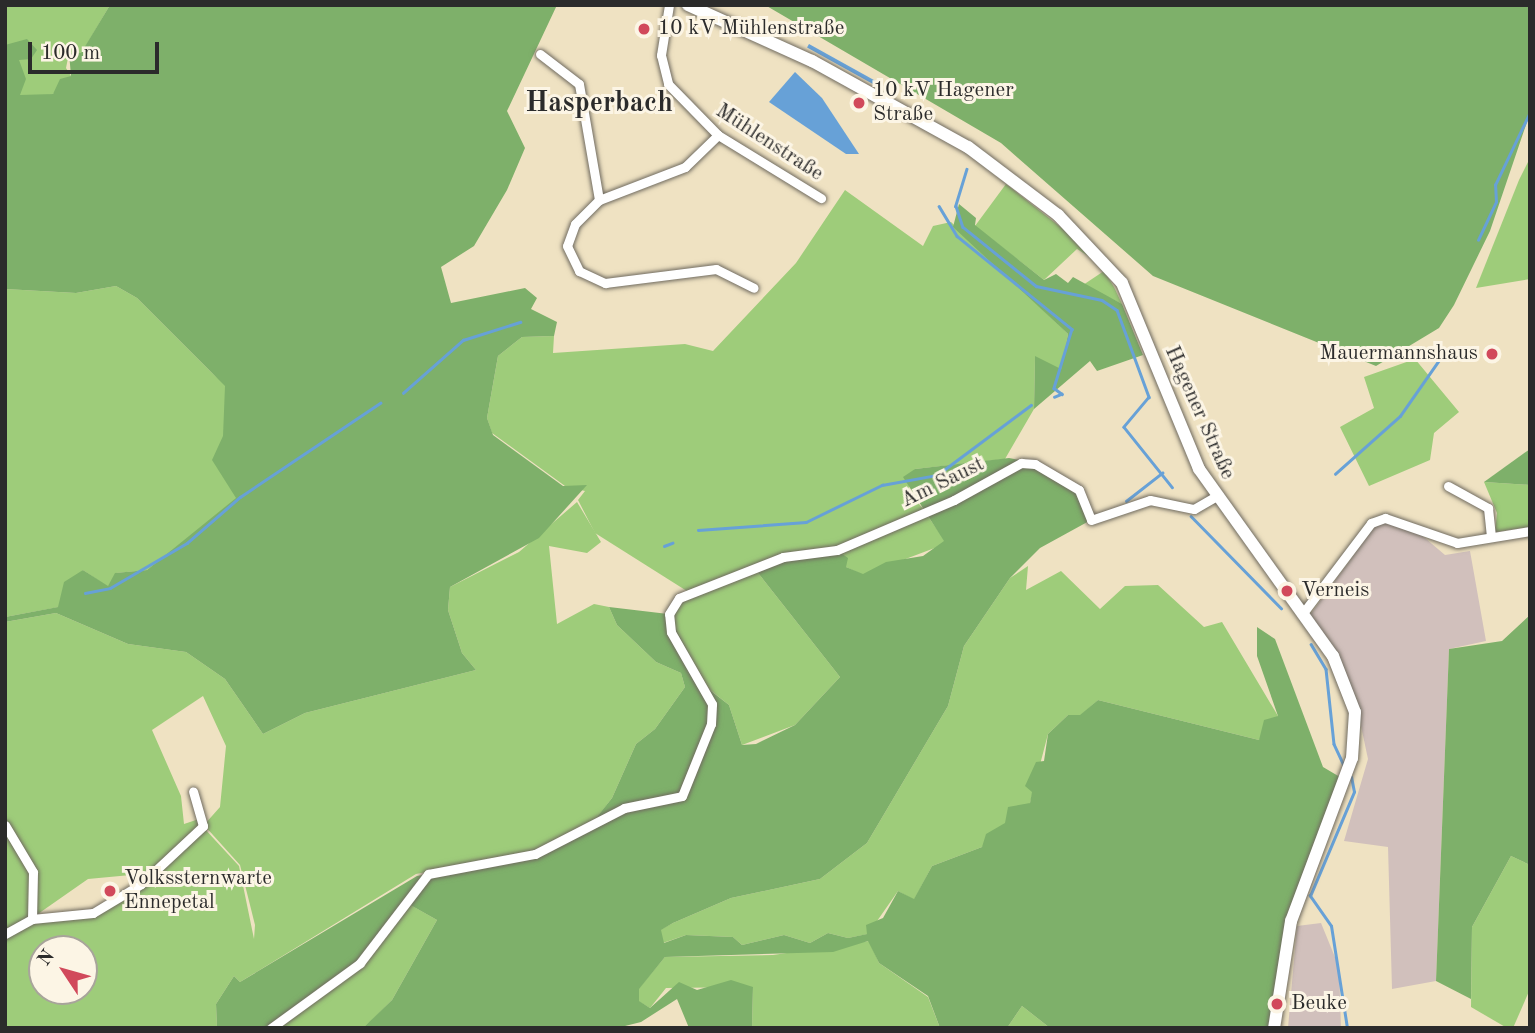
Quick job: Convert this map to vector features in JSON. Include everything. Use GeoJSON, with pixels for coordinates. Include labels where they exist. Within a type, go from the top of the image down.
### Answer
{"type":"FeatureCollection","features":[{"type":"Feature","properties":{"kind":"main road","name":"Hagener Straße"},"geometry":{"type":"LineString","coordinates":[[688,5],[794,52],[941,130],[1005,172],[1089,242],[1122,283],[1215,497],[1303,613],[1346,679],[1357,731],[1345,780],[1291,921],[1274,1028]]}},
{"type":"Feature","properties":{"kind":"street","name":"Mühlenstraße"},"geometry":{"type":"LineString","coordinates":[[669,5],[661,55],[668,85],[718,135],[821,198]]}},
{"type":"Feature","properties":{"kind":"street"},"geometry":{"type":"LineString","coordinates":[[540,54],[579,84],[599,200]]}},
{"type":"Feature","properties":{"kind":"street"},"geometry":{"type":"LineString","coordinates":[[718,135],[685,167],[599,200],[570,234],[567,246],[579,271],[616,285],[716,269],[754,288]]}},
{"type":"Feature","properties":{"kind":"street","name":"Am Saust"},"geometry":{"type":"LineString","coordinates":[[271,1028],[360,963],[433,872],[522,858],[624,807],[682,796],[711,724],[712,704],[671,632],[669,614],[679,598],[783,557],[837,550],[954,500],[1021,463],[1035,464],[1079,490],[1091,520],[1150,500],[1194,509],[1215,497]]}},
{"type":"Feature","properties":{"kind":"street"},"geometry":{"type":"LineString","coordinates":[[1448,486],[1488,508],[1491,536]]}},
{"type":"Feature","properties":{"kind":"street"},"geometry":{"type":"LineString","coordinates":[[1303,613],[1378,520],[1399,517],[1457,543],[1530,531]]}},
{"type":"Feature","properties":{"kind":"street"},"geometry":{"type":"LineString","coordinates":[[5,934],[32,919],[93,914],[141,884],[203,825],[193,791]]}},
{"type":"Feature","properties":{"kind":"street"},"geometry":{"type":"LineString","coordinates":[[5,825],[33,872],[32,919]]}},
{"type":"Feature","properties":{"kind":"shaded area"},"geometry":{"type":"Polygon","coordinates":[[[1405,521],[1445,555],[1470,551],[1486,641],[1449,649],[1436,981],[1392,989],[1388,847],[1344,841],[1368,759],[1354,693],[1310,615],[1376,525],[1405,521]]]}},
{"type":"Feature","properties":{"kind":"shaded area"},"geometry":{"type":"Polygon","coordinates":[[[1321,923],[1339,967],[1341,1028],[1288,1028],[1297,926],[1321,923]]]}},
{"type":"Feature","properties":{"kind":"green space"},"geometry":{"type":"Polygon","coordinates":[[[5,5],[110,5],[81,54],[69,53],[66,68],[71,76],[53,94],[31,98],[5,95],[5,5]]]}},
{"type":"Feature","properties":{"kind":"green space"},"geometry":{"type":"Polygon","coordinates":[[[110,5],[557,5],[507,111],[525,148],[507,190],[474,246],[441,267],[451,303],[525,288],[537,298],[531,309],[557,322],[554,336],[522,337],[498,356],[487,418],[493,435],[563,486],[587,485],[539,538],[450,587],[448,610],[462,653],[476,670],[305,713],[263,734],[225,679],[186,652],[128,644],[56,613],[5,622],[5,617],[58,607],[64,582],[83,570],[108,586],[115,573],[147,570],[236,498],[212,460],[223,436],[225,386],[137,298],[116,286],[76,293],[5,289],[5,45],[27,39],[37,50],[31,59],[19,60],[26,79],[20,95],[53,94],[60,79],[71,76],[69,53],[81,53],[110,5]]]}},
{"type":"Feature","properties":{"kind":"green space"},"geometry":{"type":"Polygon","coordinates":[[[765,5],[1530,5],[1530,113],[1490,231],[1454,305],[1439,328],[1376,366],[1153,276],[1001,143],[765,5]]]}},
{"type":"Feature","properties":{"kind":"green space"},"geometry":{"type":"Polygon","coordinates":[[[5,143],[364,367],[230,507],[147,570],[116,573],[108,587],[83,570],[59,607],[5,617],[5,289],[76,293],[116,286],[137,298],[218,379],[5,143]]]}},
{"type":"Feature","properties":{"kind":"green space"},"geometry":{"type":"Polygon","coordinates":[[[1530,158],[1530,279],[1476,288],[1519,180],[1530,158]]]}},
{"type":"Feature","properties":{"kind":"green space"},"geometry":{"type":"Polygon","coordinates":[[[1006,184],[1063,229],[1093,259],[1077,249],[1044,280],[975,226],[1006,184]]]}},
{"type":"Feature","properties":{"kind":"green space"},"geometry":{"type":"Polygon","coordinates":[[[845,190],[923,246],[933,226],[951,222],[1068,334],[1061,370],[1035,357],[1034,409],[1005,459],[915,469],[908,491],[925,511],[837,549],[782,556],[690,593],[595,533],[578,500],[585,491],[565,486],[492,433],[487,418],[498,356],[522,337],[554,336],[553,353],[685,344],[713,351],[796,263],[845,190]]]}},
{"type":"Feature","properties":{"kind":"green space"},"geometry":{"type":"Polygon","coordinates":[[[959,204],[976,218],[975,225],[1044,280],[1056,274],[1068,283],[1073,277],[1122,304],[1143,355],[1097,371],[1090,361],[1034,409],[1035,356],[1061,369],[1068,334],[953,227],[959,204]]]}},
{"type":"Feature","properties":{"kind":"green space"},"geometry":{"type":"Polygon","coordinates":[[[1104,271],[1114,287],[1122,304],[1083,285],[1104,271]]]}},
{"type":"Feature","properties":{"kind":"green space"},"geometry":{"type":"Polygon","coordinates":[[[1415,359],[1459,412],[1434,433],[1430,460],[1369,486],[1340,427],[1374,408],[1364,377],[1415,359]]]}},
{"type":"Feature","properties":{"kind":"green space"},"geometry":{"type":"Polygon","coordinates":[[[1530,449],[1530,485],[1484,482],[1530,449]]]}},
{"type":"Feature","properties":{"kind":"green space"},"geometry":{"type":"Polygon","coordinates":[[[1009,458],[1030,462],[1079,490],[1091,520],[1040,548],[1010,578],[964,646],[948,706],[867,843],[820,879],[731,898],[673,923],[661,930],[664,943],[686,935],[733,937],[742,945],[784,935],[810,943],[828,933],[848,938],[867,934],[866,925],[883,918],[898,891],[914,899],[932,866],[982,847],[986,834],[1005,823],[1008,807],[1030,803],[1032,792],[1025,786],[1036,762],[1044,761],[1048,734],[1068,715],[1080,715],[1098,700],[1259,740],[1264,720],[1278,716],[1257,656],[1257,627],[1275,639],[1323,767],[1345,780],[1298,895],[1274,1028],[1050,1028],[1022,1006],[1007,1028],[940,1028],[928,996],[879,963],[868,941],[833,952],[665,957],[639,989],[639,1001],[650,1008],[679,982],[697,990],[731,980],[753,987],[752,1028],[689,1028],[677,999],[641,1022],[617,1028],[363,1028],[392,1000],[437,920],[405,902],[358,962],[270,1028],[217,1028],[216,1004],[234,976],[240,982],[417,876],[522,858],[589,827],[612,798],[636,744],[655,729],[685,687],[681,673],[656,662],[617,625],[609,607],[668,614],[706,687],[729,705],[742,745],[756,744],[795,725],[840,677],[755,569],[783,558],[838,551],[848,558],[846,567],[863,574],[886,562],[923,556],[944,541],[903,477],[915,469],[1009,458]]]}},
{"type":"Feature","properties":{"kind":"green space"},"geometry":{"type":"Polygon","coordinates":[[[1484,482],[1530,485],[1530,527],[1495,532],[1497,513],[1484,482]]]}},
{"type":"Feature","properties":{"kind":"green space"},"geometry":{"type":"Polygon","coordinates":[[[577,502],[601,542],[587,553],[549,546],[557,624],[594,604],[609,607],[617,625],[656,662],[681,673],[685,687],[655,729],[636,744],[612,798],[591,825],[536,851],[416,874],[240,982],[234,976],[216,1004],[217,1028],[5,1028],[5,936],[32,921],[83,918],[110,908],[143,885],[203,827],[239,866],[254,939],[255,925],[240,865],[204,825],[220,807],[226,746],[203,696],[152,730],[181,796],[184,824],[199,819],[200,826],[152,873],[88,879],[35,916],[35,871],[5,824],[5,622],[56,613],[128,644],[186,652],[225,679],[263,734],[305,713],[476,670],[462,653],[448,610],[450,587],[519,552],[577,502]]]}},
{"type":"Feature","properties":{"kind":"green space"},"geometry":{"type":"Polygon","coordinates":[[[925,512],[945,541],[940,546],[863,575],[846,567],[838,551],[925,512]]]}},
{"type":"Feature","properties":{"kind":"green space"},"geometry":{"type":"Polygon","coordinates":[[[1028,566],[1026,590],[1061,571],[1100,609],[1125,586],[1158,585],[1204,627],[1222,622],[1278,716],[1259,740],[1098,700],[1081,715],[1068,715],[1048,734],[1030,803],[982,847],[932,866],[914,900],[898,891],[868,934],[848,938],[828,933],[810,943],[784,935],[742,945],[733,937],[686,935],[663,943],[660,930],[673,923],[731,898],[820,879],[867,843],[948,706],[964,646],[1010,578],[1028,566]]]}},
{"type":"Feature","properties":{"kind":"green space"},"geometry":{"type":"Polygon","coordinates":[[[755,569],[840,677],[795,725],[742,745],[729,705],[709,689],[672,632],[670,615],[679,600],[755,569]]]}},
{"type":"Feature","properties":{"kind":"green space"},"geometry":{"type":"Polygon","coordinates":[[[1530,615],[1530,865],[1511,856],[1472,927],[1471,999],[1436,981],[1449,649],[1502,641],[1530,615]]]}},
{"type":"Feature","properties":{"kind":"green space"},"geometry":{"type":"Polygon","coordinates":[[[5,829],[31,872],[31,918],[5,933],[5,829]]]}},
{"type":"Feature","properties":{"kind":"green space"},"geometry":{"type":"Polygon","coordinates":[[[1511,856],[1530,865],[1530,989],[1513,1028],[1507,1028],[1471,1007],[1472,927],[1511,856]]]}},
{"type":"Feature","properties":{"kind":"green space"},"geometry":{"type":"Polygon","coordinates":[[[407,903],[437,920],[392,1000],[371,1021],[363,1028],[272,1028],[407,903]]]}},
{"type":"Feature","properties":{"kind":"green space"},"geometry":{"type":"Polygon","coordinates":[[[869,941],[879,963],[928,997],[940,1028],[752,1028],[753,987],[666,988],[650,1008],[638,1001],[639,988],[665,957],[773,955],[869,941]]]}},
{"type":"Feature","properties":{"kind":"green space"},"geometry":{"type":"Polygon","coordinates":[[[1022,1006],[1050,1028],[1007,1028],[1022,1006]]]}},
{"type":"Feature","properties":{"kind":"water"},"geometry":{"type":"Polygon","coordinates":[[[809,44],[883,85],[881,89],[807,47],[809,44]]]}},
{"type":"Feature","properties":{"kind":"water"},"geometry":{"type":"Polygon","coordinates":[[[795,72],[822,98],[859,154],[846,154],[769,102],[795,72]]]}},
{"type":"Feature","properties":{"kind":"waterway"},"geometry":{"type":"LineString","coordinates":[[1478,240],[1496,202],[1495,185],[1530,112]]}},
{"type":"Feature","properties":{"kind":"waterway"},"geometry":{"type":"LineString","coordinates":[[967,169],[956,206],[963,227],[1036,286],[1102,300],[1117,310],[1149,397],[1124,427],[1172,487]]}},
{"type":"Feature","properties":{"kind":"waterway"},"geometry":{"type":"LineString","coordinates":[[939,206],[957,236],[1072,329],[1054,388],[1062,394],[1055,397]]}},
{"type":"Feature","properties":{"kind":"waterway"},"geometry":{"type":"LineString","coordinates":[[403,393],[463,340],[520,322]]}},
{"type":"Feature","properties":{"kind":"waterway"},"geometry":{"type":"LineString","coordinates":[[1335,474],[1400,416],[1446,350]]}},
{"type":"Feature","properties":{"kind":"waterway"},"geometry":{"type":"LineString","coordinates":[[85,593],[110,588],[187,543],[240,497],[380,403]]}},
{"type":"Feature","properties":{"kind":"waterway"},"geometry":{"type":"LineString","coordinates":[[698,530],[806,522],[882,485],[937,475],[1031,405]]}},
{"type":"Feature","properties":{"kind":"waterway"},"geometry":{"type":"LineString","coordinates":[[1126,501],[1162,473]]}},
{"type":"Feature","properties":{"kind":"waterway"},"geometry":{"type":"LineString","coordinates":[[1191,516],[1281,608]]}},
{"type":"Feature","properties":{"kind":"waterway"},"geometry":{"type":"LineString","coordinates":[[664,546],[672,543]]}},
{"type":"Feature","properties":{"kind":"waterway"},"geometry":{"type":"LineString","coordinates":[[1311,644],[1326,669],[1334,744],[1344,765]]}},
{"type":"Feature","properties":{"kind":"waterway"},"geometry":{"type":"LineString","coordinates":[[1347,1028],[1331,926],[1310,896],[1354,792],[1351,777]]}},
{"type":"Feature","properties":{"kind":"place","name":"10 kV Mühlenstraße"},"geometry":{"type":"Point","coordinates":[644,29]}},
{"type":"Feature","properties":{"kind":"place","name":"10 kV Hagener Straße"},"geometry":{"type":"Point","coordinates":[859,103]}},
{"type":"Feature","properties":{"kind":"place","name":"Mauermannshaus"},"geometry":{"type":"Point","coordinates":[1492,354]}},
{"type":"Feature","properties":{"kind":"place","name":"Verneis"},"geometry":{"type":"Point","coordinates":[1287,591]}},
{"type":"Feature","properties":{"kind":"place","name":"Volkssternwarte Ennepetal"},"geometry":{"type":"Point","coordinates":[110,891]}},
{"type":"Feature","properties":{"kind":"place","name":"Beuke"},"geometry":{"type":"Point","coordinates":[1277,1004]}},
{"type":"Feature","properties":{"kind":"district","name":"Hasperbach"},"geometry":{"type":"Point","coordinates":[599,104]}}]}
